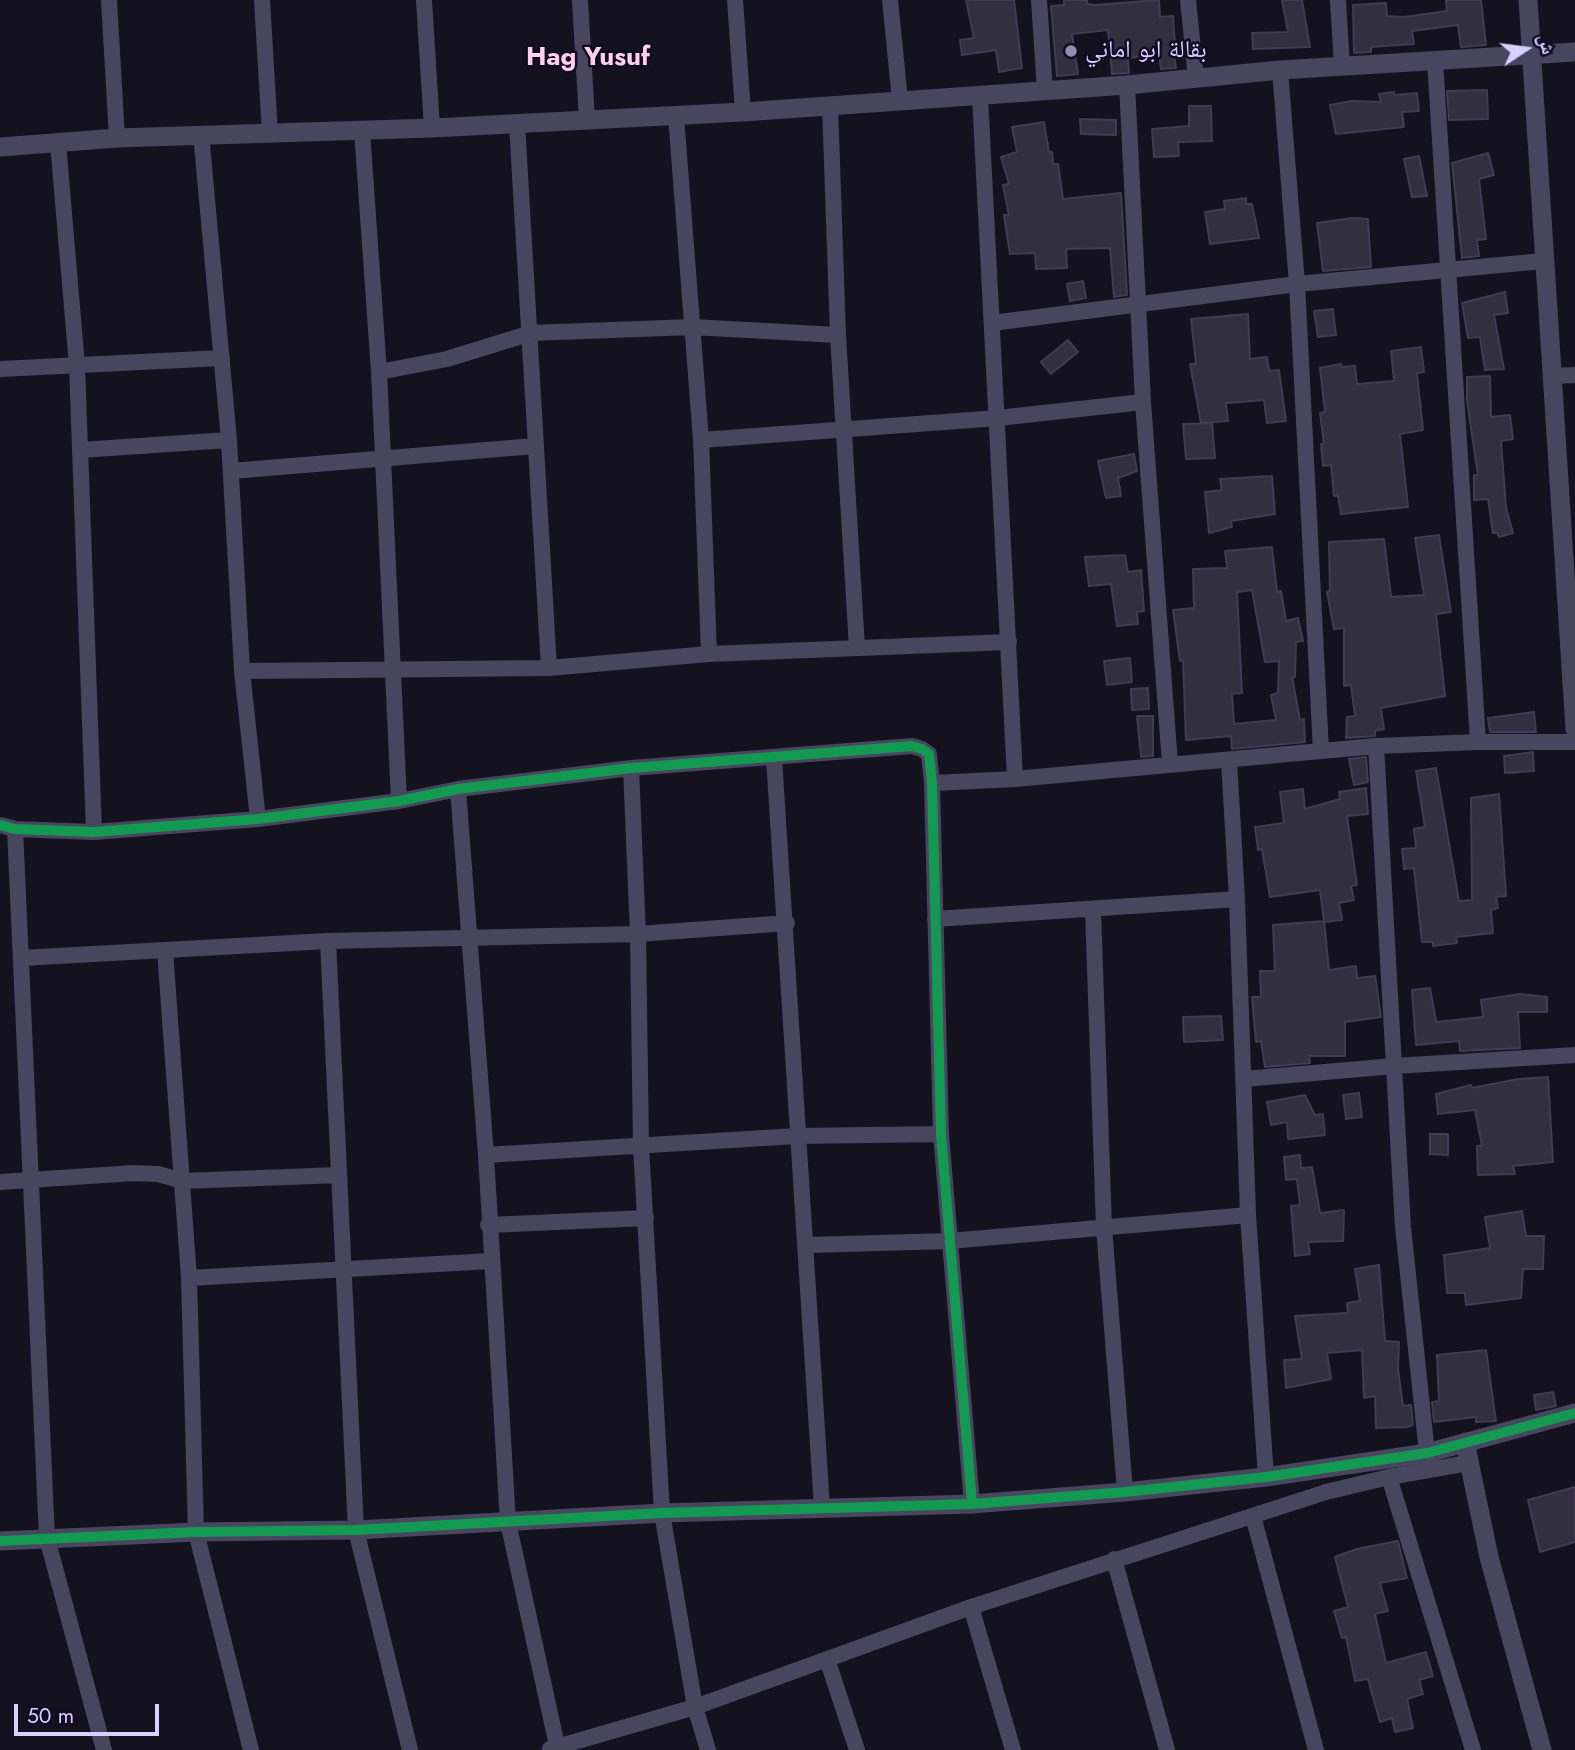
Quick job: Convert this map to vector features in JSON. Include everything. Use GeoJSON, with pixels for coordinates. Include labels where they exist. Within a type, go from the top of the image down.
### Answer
{"type":"FeatureCollection","features":[{"type":"Feature","properties":{"kind":"street"},"geometry":{"type":"LineString","coordinates":[[109,0],[117,138]]}},
{"type":"Feature","properties":{"kind":"street"},"geometry":{"type":"LineString","coordinates":[[262,0],[270,133]]}},
{"type":"Feature","properties":{"kind":"street"},"geometry":{"type":"LineString","coordinates":[[424,0],[432,128]]}},
{"type":"Feature","properties":{"kind":"street"},"geometry":{"type":"LineString","coordinates":[[580,0],[587,120]]}},
{"type":"Feature","properties":{"kind":"street"},"geometry":{"type":"LineString","coordinates":[[735,0],[743,112]]}},
{"type":"Feature","properties":{"kind":"street"},"geometry":{"type":"LineString","coordinates":[[890,0],[900,100]]}},
{"type":"Feature","properties":{"kind":"street"},"geometry":{"type":"LineString","coordinates":[[1039,0],[1045,91]]}},
{"type":"Feature","properties":{"kind":"street"},"geometry":{"type":"LineString","coordinates":[[1188,0],[1196,79]]}},
{"type":"Feature","properties":{"kind":"street"},"geometry":{"type":"LineString","coordinates":[[1338,0],[1342,66]]}},
{"type":"Feature","properties":{"kind":"street"},"geometry":{"type":"LineString","coordinates":[[1528,0],[1575,729]]}},
{"type":"Feature","properties":{"kind":"street"},"geometry":{"type":"LineString","coordinates":[[0,147],[201,134],[362,131],[743,112],[1128,85],[1280,70],[1575,52]]}},
{"type":"Feature","properties":{"kind":"street"},"geometry":{"type":"LineString","coordinates":[[1434,61],[1450,268],[1478,742]]}},
{"type":"Feature","properties":{"kind":"street"},"geometry":{"type":"LineString","coordinates":[[1280,70],[1297,284],[1321,751]]}},
{"type":"Feature","properties":{"kind":"street"},"geometry":{"type":"LineString","coordinates":[[1128,85],[1143,402],[1170,764]]}},
{"type":"Feature","properties":{"kind":"street"},"geometry":{"type":"LineString","coordinates":[[980,96],[1015,779]]}},
{"type":"Feature","properties":{"kind":"street"},"geometry":{"type":"LineString","coordinates":[[830,106],[838,335],[857,648]]}},
{"type":"Feature","properties":{"kind":"street"},"geometry":{"type":"LineString","coordinates":[[676,116],[701,440],[709,654]]}},
{"type":"Feature","properties":{"kind":"street"},"geometry":{"type":"LineString","coordinates":[[517,124],[550,668]]}},
{"type":"Feature","properties":{"kind":"street"},"geometry":{"type":"LineString","coordinates":[[362,131],[379,372],[399,801]]}},
{"type":"Feature","properties":{"kind":"street"},"geometry":{"type":"LineString","coordinates":[[201,134],[229,440],[242,671],[258,819]]}},
{"type":"Feature","properties":{"kind":"street"},"geometry":{"type":"LineString","coordinates":[[58,143],[77,366],[94,832]]}},
{"type":"Feature","properties":{"kind":"street"},"geometry":{"type":"LineString","coordinates":[[992,323],[1297,284],[1543,261]]}},
{"type":"Feature","properties":{"kind":"street"},"geometry":{"type":"LineString","coordinates":[[379,372],[447,359],[531,333],[692,327],[838,335]]}},
{"type":"Feature","properties":{"kind":"street"},"geometry":{"type":"LineString","coordinates":[[0,369],[222,358]]}},
{"type":"Feature","properties":{"kind":"street"},"geometry":{"type":"LineString","coordinates":[[1552,376],[1575,375]]}},
{"type":"Feature","properties":{"kind":"street"},"geometry":{"type":"LineString","coordinates":[[701,440],[998,418],[1143,402]]}},
{"type":"Feature","properties":{"kind":"street"},"geometry":{"type":"LineString","coordinates":[[80,450],[229,440]]}},
{"type":"Feature","properties":{"kind":"street"},"geometry":{"type":"LineString","coordinates":[[230,471],[383,461],[535,446]]}},
{"type":"Feature","properties":{"kind":"street"},"geometry":{"type":"LineString","coordinates":[[242,671],[550,668],[709,654],[1009,642]]}},
{"type":"Feature","properties":{"kind":"street"},"geometry":{"type":"LineString","coordinates":[[932,783],[1015,779],[1376,747],[1478,742],[1575,742]]}},
{"type":"Feature","properties":{"kind":"street"},"geometry":{"type":"LineString","coordinates":[[104,1750],[47,1538],[22,958],[7,827],[94,832],[258,819],[399,801],[458,789],[631,768],[912,746],[929,754],[941,1134],[972,1504]]}},
{"type":"Feature","properties":{"kind":"street"},"geometry":{"type":"LineString","coordinates":[[1376,747],[1403,1227],[1427,1452]]}},
{"type":"Feature","properties":{"kind":"street"},"geometry":{"type":"LineString","coordinates":[[774,758],[787,923],[797,1136],[807,1245],[822,1508]]}},
{"type":"Feature","properties":{"kind":"street"},"geometry":{"type":"LineString","coordinates":[[1229,760],[1237,899],[1248,1215],[1266,1477]]}},
{"type":"Feature","properties":{"kind":"street"},"geometry":{"type":"LineString","coordinates":[[631,768],[638,934],[641,1146],[662,1513],[695,1707],[708,1750]]}},
{"type":"Feature","properties":{"kind":"street"},"geometry":{"type":"LineString","coordinates":[[458,789],[486,1155],[490,1261],[508,1522],[554,1749],[695,1707],[971,1607],[1114,1559],[1388,1477],[1468,1463]]}},
{"type":"Feature","properties":{"kind":"street"},"geometry":{"type":"LineString","coordinates":[[935,919],[1093,911],[1237,899]]}},
{"type":"Feature","properties":{"kind":"street"},"geometry":{"type":"LineString","coordinates":[[1093,911],[1104,1227],[1125,1492]]}},
{"type":"Feature","properties":{"kind":"street"},"geometry":{"type":"LineString","coordinates":[[22,958],[327,941],[638,934],[787,923]]}},
{"type":"Feature","properties":{"kind":"street"},"geometry":{"type":"LineString","coordinates":[[327,941],[356,1530],[410,1750]]}},
{"type":"Feature","properties":{"kind":"street"},"geometry":{"type":"LineString","coordinates":[[165,951],[189,1278],[196,1532],[251,1750]]}},
{"type":"Feature","properties":{"kind":"street"},"geometry":{"type":"LineString","coordinates":[[1244,1079],[1394,1066],[1575,1055]]}},
{"type":"Feature","properties":{"kind":"street"},"geometry":{"type":"LineString","coordinates":[[486,1155],[797,1136],[941,1134]]}},
{"type":"Feature","properties":{"kind":"street"},"geometry":{"type":"LineString","coordinates":[[0,1182],[134,1173],[158,1174],[183,1181],[339,1175]]}},
{"type":"Feature","properties":{"kind":"street"},"geometry":{"type":"LineString","coordinates":[[807,1245],[949,1241],[1248,1215]]}},
{"type":"Feature","properties":{"kind":"street"},"geometry":{"type":"LineString","coordinates":[[488,1225],[646,1218]]}},
{"type":"Feature","properties":{"kind":"street"},"geometry":{"type":"LineString","coordinates":[[189,1278],[490,1261]]}},
{"type":"Feature","properties":{"kind":"street"},"geometry":{"type":"LineString","coordinates":[[0,1541],[196,1532],[356,1530],[662,1513],[972,1504],[1125,1492],[1266,1477],[1427,1452],[1575,1413]]}},
{"type":"Feature","properties":{"kind":"street"},"geometry":{"type":"LineString","coordinates":[[1465,1442],[1489,1557],[1542,1750]]}},
{"type":"Feature","properties":{"kind":"street"},"geometry":{"type":"LineString","coordinates":[[1388,1477],[1473,1750]]}},
{"type":"Feature","properties":{"kind":"street"},"geometry":{"type":"LineString","coordinates":[[1253,1516],[1316,1750]]}},
{"type":"Feature","properties":{"kind":"street"},"geometry":{"type":"LineString","coordinates":[[1114,1559],[1167,1750]]}},
{"type":"Feature","properties":{"kind":"street"},"geometry":{"type":"LineString","coordinates":[[971,1607],[1013,1750]]}},
{"type":"Feature","properties":{"kind":"street"},"geometry":{"type":"LineString","coordinates":[[827,1658],[857,1750]]}},
{"type":"Feature","properties":{"kind":"building"},"geometry":{"type":"Polygon","coordinates":[[[966,0],[1014,0],[1022,68],[999,72],[996,50],[962,55],[960,40],[974,38],[966,0]]]}},
{"type":"Feature","properties":{"kind":"building"},"geometry":{"type":"Polygon","coordinates":[[[1064,0],[1087,0],[1087,4],[1094,5],[1159,0],[1160,17],[1173,16],[1175,44],[1172,44],[1176,68],[1161,69],[1159,54],[1128,58],[1129,73],[1112,74],[1108,30],[1072,34],[1078,74],[1057,76],[1051,6],[1064,5],[1064,0]]]}},
{"type":"Feature","properties":{"kind":"building"},"geometry":{"type":"Polygon","coordinates":[[[1282,0],[1302,0],[1310,47],[1253,49],[1252,33],[1288,32],[1282,0]]]}},
{"type":"Feature","properties":{"kind":"building"},"geometry":{"type":"Polygon","coordinates":[[[1446,0],[1481,0],[1486,45],[1461,47],[1458,25],[1412,31],[1414,44],[1371,47],[1371,52],[1354,53],[1353,5],[1386,3],[1387,16],[1404,17],[1447,11],[1446,0]]]}},
{"type":"Feature","properties":{"kind":"building"},"geometry":{"type":"Polygon","coordinates":[[[1487,90],[1488,119],[1449,120],[1447,91],[1487,90]]]}},
{"type":"Feature","properties":{"kind":"building"},"geometry":{"type":"Polygon","coordinates":[[[1394,92],[1394,95],[1417,93],[1419,111],[1402,112],[1404,127],[1336,134],[1330,105],[1352,101],[1381,102],[1379,94],[1394,92]]]}},
{"type":"Feature","properties":{"kind":"building"},"geometry":{"type":"Polygon","coordinates":[[[1189,106],[1211,106],[1212,141],[1178,142],[1179,156],[1154,157],[1152,129],[1189,126],[1189,106]]]}},
{"type":"Feature","properties":{"kind":"building"},"geometry":{"type":"Polygon","coordinates":[[[1080,119],[1116,120],[1116,135],[1081,134],[1080,119]]]}},
{"type":"Feature","properties":{"kind":"building"},"geometry":{"type":"Polygon","coordinates":[[[1044,122],[1053,164],[1058,164],[1063,199],[1121,193],[1127,295],[1114,297],[1110,248],[1066,249],[1067,268],[1036,269],[1035,253],[1010,254],[1004,215],[1009,215],[1003,185],[1009,184],[1001,157],[1017,152],[1012,127],[1044,122]]]}},
{"type":"Feature","properties":{"kind":"building"},"geometry":{"type":"Polygon","coordinates":[[[1488,153],[1494,175],[1479,179],[1486,239],[1477,240],[1479,256],[1462,258],[1452,163],[1488,153]]]}},
{"type":"Feature","properties":{"kind":"building"},"geometry":{"type":"Polygon","coordinates":[[[1419,156],[1427,196],[1412,197],[1404,159],[1419,156]]]}},
{"type":"Feature","properties":{"kind":"building"},"geometry":{"type":"Polygon","coordinates":[[[1246,198],[1246,204],[1252,204],[1259,238],[1210,244],[1205,212],[1225,209],[1224,201],[1246,198]]]}},
{"type":"Feature","properties":{"kind":"building"},"geometry":{"type":"Polygon","coordinates":[[[1353,218],[1368,219],[1371,267],[1323,271],[1317,223],[1353,218]]]}},
{"type":"Feature","properties":{"kind":"building"},"geometry":{"type":"Polygon","coordinates":[[[1083,281],[1086,298],[1070,301],[1067,284],[1083,281]]]}},
{"type":"Feature","properties":{"kind":"building"},"geometry":{"type":"Polygon","coordinates":[[[1505,292],[1508,313],[1494,315],[1504,369],[1485,370],[1480,337],[1468,338],[1462,303],[1505,292]]]}},
{"type":"Feature","properties":{"kind":"building"},"geometry":{"type":"Polygon","coordinates":[[[1333,309],[1336,335],[1318,337],[1314,311],[1333,309]]]}},
{"type":"Feature","properties":{"kind":"building"},"geometry":{"type":"Polygon","coordinates":[[[1248,314],[1250,359],[1267,357],[1269,371],[1279,370],[1286,421],[1267,423],[1264,400],[1226,403],[1228,421],[1201,423],[1190,364],[1196,364],[1191,319],[1248,314]]]}},
{"type":"Feature","properties":{"kind":"building"},"geometry":{"type":"Polygon","coordinates":[[[1068,340],[1078,352],[1051,374],[1041,362],[1068,340]]]}},
{"type":"Feature","properties":{"kind":"building"},"geometry":{"type":"Polygon","coordinates":[[[1421,347],[1424,372],[1417,373],[1423,430],[1400,434],[1408,507],[1341,514],[1338,496],[1334,496],[1331,465],[1323,466],[1321,444],[1324,444],[1320,413],[1325,412],[1320,368],[1341,364],[1342,367],[1355,366],[1357,384],[1394,381],[1391,351],[1421,347]]]}},
{"type":"Feature","properties":{"kind":"building"},"geometry":{"type":"Polygon","coordinates":[[[1490,376],[1491,417],[1510,415],[1513,439],[1501,441],[1506,508],[1513,533],[1499,537],[1497,533],[1493,533],[1488,499],[1474,500],[1474,475],[1478,475],[1467,401],[1467,377],[1490,376]]]}},
{"type":"Feature","properties":{"kind":"building"},"geometry":{"type":"Polygon","coordinates":[[[1212,423],[1215,458],[1186,459],[1183,424],[1212,423]]]}},
{"type":"Feature","properties":{"kind":"building"},"geometry":{"type":"Polygon","coordinates":[[[1134,454],[1137,471],[1118,478],[1121,496],[1106,498],[1098,461],[1134,454]]]}},
{"type":"Feature","properties":{"kind":"building"},"geometry":{"type":"Polygon","coordinates":[[[1272,476],[1275,514],[1231,521],[1232,527],[1209,533],[1205,492],[1222,490],[1220,479],[1272,476]]]}},
{"type":"Feature","properties":{"kind":"building"},"geometry":{"type":"Polygon","coordinates":[[[1439,535],[1451,612],[1436,614],[1445,696],[1381,708],[1384,729],[1375,731],[1375,736],[1346,738],[1347,717],[1355,716],[1351,685],[1344,686],[1344,628],[1334,629],[1327,592],[1330,591],[1329,542],[1384,539],[1391,597],[1424,595],[1415,538],[1439,535]]]}},
{"type":"Feature","properties":{"kind":"building"},"geometry":{"type":"Polygon","coordinates":[[[1272,547],[1277,592],[1281,591],[1286,621],[1298,618],[1303,641],[1296,642],[1295,677],[1292,677],[1300,720],[1304,719],[1305,742],[1232,749],[1231,736],[1186,740],[1183,660],[1180,661],[1173,610],[1194,608],[1193,569],[1227,568],[1225,551],[1272,547]],[[1252,590],[1237,592],[1242,693],[1232,694],[1234,724],[1276,720],[1271,695],[1278,693],[1279,661],[1265,662],[1252,590]]]}},
{"type":"Feature","properties":{"kind":"building"},"geometry":{"type":"Polygon","coordinates":[[[1125,555],[1128,572],[1141,570],[1144,611],[1137,612],[1138,624],[1117,626],[1111,584],[1089,586],[1085,557],[1125,555]]]}},
{"type":"Feature","properties":{"kind":"building"},"geometry":{"type":"Polygon","coordinates":[[[1130,658],[1132,682],[1107,685],[1104,661],[1130,658]]]}},
{"type":"Feature","properties":{"kind":"building"},"geometry":{"type":"Polygon","coordinates":[[[1148,688],[1149,709],[1132,710],[1131,689],[1148,688]]]}},
{"type":"Feature","properties":{"kind":"building"},"geometry":{"type":"Polygon","coordinates":[[[1534,712],[1536,732],[1490,732],[1488,718],[1534,712]]]}},
{"type":"Feature","properties":{"kind":"building"},"geometry":{"type":"Polygon","coordinates":[[[1137,716],[1153,716],[1153,756],[1141,757],[1137,716]]]}},
{"type":"Feature","properties":{"kind":"building"},"geometry":{"type":"Polygon","coordinates":[[[1533,752],[1534,771],[1505,773],[1504,756],[1533,752]]]}},
{"type":"Feature","properties":{"kind":"building"},"geometry":{"type":"Polygon","coordinates":[[[1366,757],[1368,782],[1354,785],[1349,759],[1366,757]]]}},
{"type":"Feature","properties":{"kind":"building"},"geometry":{"type":"Polygon","coordinates":[[[1436,768],[1459,901],[1472,900],[1471,798],[1499,794],[1506,896],[1496,897],[1498,908],[1491,910],[1493,933],[1456,937],[1457,943],[1433,946],[1433,942],[1422,942],[1414,868],[1404,869],[1402,849],[1416,848],[1414,829],[1425,827],[1416,771],[1436,768]]]}},
{"type":"Feature","properties":{"kind":"building"},"geometry":{"type":"Polygon","coordinates":[[[1366,788],[1368,814],[1347,816],[1357,885],[1351,886],[1354,900],[1339,903],[1342,920],[1324,922],[1320,890],[1270,897],[1262,849],[1258,850],[1255,827],[1284,823],[1280,792],[1303,789],[1305,809],[1340,799],[1339,792],[1366,788]]]}},
{"type":"Feature","properties":{"kind":"building"},"geometry":{"type":"Polygon","coordinates":[[[1324,921],[1329,970],[1356,966],[1357,978],[1375,976],[1381,1017],[1345,1022],[1345,1056],[1309,1056],[1310,1063],[1265,1067],[1261,1041],[1256,1042],[1252,997],[1261,997],[1260,971],[1275,971],[1273,925],[1324,921]]]}},
{"type":"Feature","properties":{"kind":"building"},"geometry":{"type":"Polygon","coordinates":[[[1430,988],[1436,1022],[1483,1017],[1481,1000],[1520,994],[1547,997],[1547,1012],[1518,1012],[1520,1048],[1460,1051],[1459,1041],[1416,1045],[1412,990],[1430,988]]]}},
{"type":"Feature","properties":{"kind":"building"},"geometry":{"type":"Polygon","coordinates":[[[1221,1016],[1223,1040],[1184,1042],[1183,1017],[1221,1016]]]}},
{"type":"Feature","properties":{"kind":"building"},"geometry":{"type":"Polygon","coordinates":[[[1548,1077],[1553,1162],[1513,1166],[1515,1174],[1478,1175],[1477,1146],[1482,1146],[1475,1110],[1438,1114],[1436,1094],[1471,1085],[1472,1088],[1518,1079],[1548,1077]]]}},
{"type":"Feature","properties":{"kind":"building"},"geometry":{"type":"Polygon","coordinates":[[[1359,1093],[1362,1117],[1346,1119],[1343,1095],[1359,1093]]]}},
{"type":"Feature","properties":{"kind":"building"},"geometry":{"type":"Polygon","coordinates":[[[1305,1095],[1315,1115],[1323,1114],[1325,1135],[1288,1139],[1287,1122],[1271,1125],[1267,1102],[1305,1095]]]}},
{"type":"Feature","properties":{"kind":"building"},"geometry":{"type":"Polygon","coordinates":[[[1430,1134],[1448,1134],[1448,1155],[1430,1154],[1430,1134]]]}},
{"type":"Feature","properties":{"kind":"building"},"geometry":{"type":"Polygon","coordinates":[[[1300,1155],[1301,1168],[1312,1167],[1320,1213],[1344,1210],[1343,1241],[1308,1242],[1310,1254],[1295,1256],[1291,1206],[1300,1205],[1297,1179],[1286,1180],[1284,1157],[1300,1155]]]}},
{"type":"Feature","properties":{"kind":"building"},"geometry":{"type":"Polygon","coordinates":[[[1522,1211],[1526,1236],[1544,1236],[1543,1269],[1523,1269],[1521,1298],[1466,1305],[1465,1293],[1447,1293],[1444,1255],[1490,1248],[1485,1217],[1522,1211]]]}},
{"type":"Feature","properties":{"kind":"building"},"geometry":{"type":"Polygon","coordinates":[[[1379,1265],[1385,1341],[1399,1342],[1398,1369],[1403,1406],[1411,1405],[1413,1425],[1408,1427],[1376,1428],[1375,1396],[1364,1398],[1362,1350],[1327,1353],[1331,1379],[1286,1388],[1284,1360],[1302,1359],[1295,1316],[1348,1313],[1347,1303],[1360,1301],[1355,1269],[1379,1265]]]}},
{"type":"Feature","properties":{"kind":"building"},"geometry":{"type":"Polygon","coordinates":[[[1486,1350],[1496,1421],[1476,1422],[1476,1417],[1434,1422],[1432,1402],[1439,1401],[1437,1355],[1486,1350]]]}},
{"type":"Feature","properties":{"kind":"building"},"geometry":{"type":"Polygon","coordinates":[[[1553,1392],[1556,1406],[1536,1410],[1534,1395],[1553,1392]]]}},
{"type":"Feature","properties":{"kind":"building"},"geometry":{"type":"Polygon","coordinates":[[[1575,1487],[1575,1542],[1540,1552],[1528,1500],[1575,1487]]]}},
{"type":"Feature","properties":{"kind":"building"},"geometry":{"type":"Polygon","coordinates":[[[1398,1541],[1407,1578],[1380,1583],[1388,1611],[1375,1614],[1386,1663],[1426,1652],[1433,1676],[1419,1680],[1423,1694],[1407,1699],[1413,1728],[1395,1732],[1392,1718],[1380,1722],[1368,1679],[1355,1681],[1346,1637],[1342,1638],[1334,1611],[1348,1607],[1335,1557],[1357,1549],[1398,1541]]]}},
{"type":"Feature","properties":{"kind":"cycle path"},"geometry":{"type":"LineString","coordinates":[[0,825],[15,829],[94,832],[258,819],[399,801],[458,789],[631,768],[912,746],[922,749],[929,754],[932,783],[941,1134],[972,1504]]}},
{"type":"Feature","properties":{"kind":"cycle path"},"geometry":{"type":"LineString","coordinates":[[0,1541],[196,1532],[356,1530],[662,1513],[972,1504],[1125,1492],[1266,1477],[1427,1453],[1575,1413]]}},
{"type":"Feature","properties":{"kind":"place","name":"بقالة ابو اماني"},"geometry":{"type":"Point","coordinates":[1071,51]}},
{"type":"Feature","properties":{"kind":"district","name":"Hag Yusuf"},"geometry":{"type":"Point","coordinates":[588,59]}}]}
